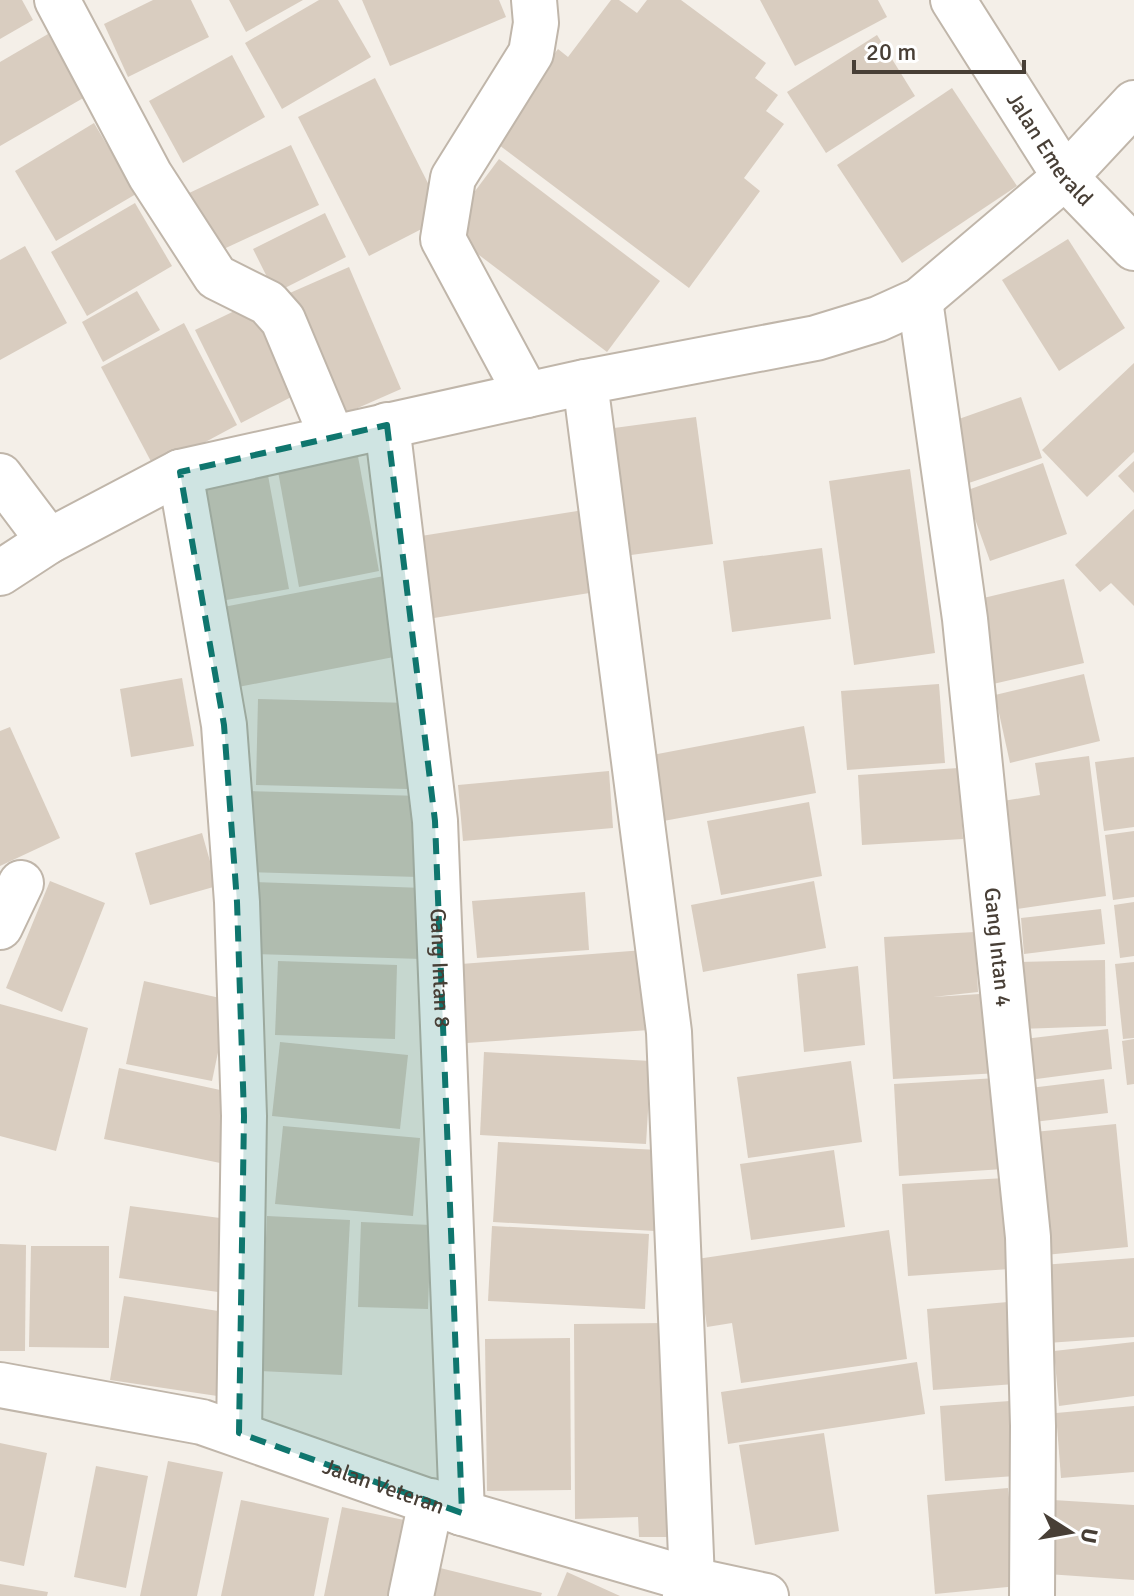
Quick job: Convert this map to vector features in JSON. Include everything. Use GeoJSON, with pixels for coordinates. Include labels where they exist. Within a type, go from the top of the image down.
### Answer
{"type":"FeatureCollection","features":[{"type":"Feature","properties":{"kind":"street"},"geometry":{"type":"LineString","coordinates":[[57,0],[150,175],[216,277],[268,303],[283,320],[332,437]]}},
{"type":"Feature","properties":{"kind":"street"},"geometry":{"type":"LineString","coordinates":[[527,395],[463,281],[443,233],[453,178],[531,53],[536,23],[534,0]]}},
{"type":"Feature","properties":{"kind":"street","name":"Jalan Emerald"},"geometry":{"type":"LineString","coordinates":[[953,0],[1065,177],[1134,248]]}},
{"type":"Feature","properties":{"kind":"street"},"geometry":{"type":"LineString","coordinates":[[0,573],[49,541],[180,472],[585,382],[816,338],[878,319],[920,300],[1065,177],[1134,103]]}},
{"type":"Feature","properties":{"kind":"street","name":"Gang Intan 4"},"geometry":{"type":"LineString","coordinates":[[920,300],[965,619],[1028,1237],[1033,1426],[1032,1596]]}},
{"type":"Feature","properties":{"kind":"street"},"geometry":{"type":"LineString","coordinates":[[585,382],[669,1032],[688,1588]]}},
{"type":"Feature","properties":{"kind":"street","name":"Gang Intan 8"},"geometry":{"type":"LineString","coordinates":[[387,425],[425,716],[435,821],[446,1507],[411,1596]]}},
{"type":"Feature","properties":{"kind":"street"},"geometry":{"type":"LineString","coordinates":[[180,472],[224,725],[237,902],[244,1116],[239,1433]]}},
{"type":"Feature","properties":{"kind":"street"},"geometry":{"type":"LineString","coordinates":[[0,476],[49,541]]}},
{"type":"Feature","properties":{"kind":"street"},"geometry":{"type":"LineString","coordinates":[[0,927],[21,883]]}},
{"type":"Feature","properties":{"kind":"street","name":"Jalan Veteran"},"geometry":{"type":"LineString","coordinates":[[0,1385],[202,1422],[688,1588],[766,1596]]}},
{"type":"Feature","properties":{"kind":"highlighted area"},"geometry":{"type":"Polygon","coordinates":[[[387,425],[435,821],[462,1513],[239,1433],[244,1116],[237,902],[224,725],[180,472],[387,425]]]}},
{"type":"Feature","properties":{"kind":"building"},"geometry":{"type":"Polygon","coordinates":[[[0,0],[22,0],[33,20],[0,39],[0,0]]]}},
{"type":"Feature","properties":{"kind":"building"},"geometry":{"type":"Polygon","coordinates":[[[153,0],[191,0],[209,37],[128,77],[104,24],[153,0]]]}},
{"type":"Feature","properties":{"kind":"building"},"geometry":{"type":"Polygon","coordinates":[[[229,0],[303,0],[246,32],[229,0]]]}},
{"type":"Feature","properties":{"kind":"building"},"geometry":{"type":"Polygon","coordinates":[[[319,0],[338,0],[371,57],[282,109],[245,43],[319,0]]]}},
{"type":"Feature","properties":{"kind":"building"},"geometry":{"type":"Polygon","coordinates":[[[362,0],[499,0],[506,17],[390,66],[362,0]]]}},
{"type":"Feature","properties":{"kind":"building"},"geometry":{"type":"Polygon","coordinates":[[[611,0],[619,0],[637,13],[647,0],[681,0],[766,63],[755,78],[778,95],[766,111],[784,124],[744,178],[760,191],[689,288],[491,139],[558,49],[568,57],[611,0]]]}},
{"type":"Feature","properties":{"kind":"building"},"geometry":{"type":"Polygon","coordinates":[[[760,0],[878,0],[887,17],[795,66],[760,0]]]}},
{"type":"Feature","properties":{"kind":"building"},"geometry":{"type":"Polygon","coordinates":[[[48,34],[85,97],[0,146],[0,62],[48,34]]]}},
{"type":"Feature","properties":{"kind":"building"},"geometry":{"type":"Polygon","coordinates":[[[877,35],[915,96],[826,153],[787,92],[877,35]]]}},
{"type":"Feature","properties":{"kind":"building"},"geometry":{"type":"Polygon","coordinates":[[[232,55],[265,117],[183,163],[149,101],[232,55]]]}},
{"type":"Feature","properties":{"kind":"building"},"geometry":{"type":"Polygon","coordinates":[[[375,78],[445,217],[369,256],[298,117],[375,78]]]}},
{"type":"Feature","properties":{"kind":"building"},"geometry":{"type":"Polygon","coordinates":[[[952,88],[1017,186],[902,263],[837,165],[952,88]]]}},
{"type":"Feature","properties":{"kind":"building"},"geometry":{"type":"Polygon","coordinates":[[[94,123],[136,194],[56,241],[15,171],[94,123]]]}},
{"type":"Feature","properties":{"kind":"building"},"geometry":{"type":"Polygon","coordinates":[[[291,145],[319,205],[215,253],[187,194],[291,145]]]}},
{"type":"Feature","properties":{"kind":"building"},"geometry":{"type":"Polygon","coordinates":[[[499,159],[660,281],[607,352],[446,230],[499,159]]]}},
{"type":"Feature","properties":{"kind":"building"},"geometry":{"type":"Polygon","coordinates":[[[135,203],[172,266],[87,316],[51,252],[135,203]]]}},
{"type":"Feature","properties":{"kind":"building"},"geometry":{"type":"Polygon","coordinates":[[[325,213],[346,257],[275,293],[253,249],[325,213]]]}},
{"type":"Feature","properties":{"kind":"building"},"geometry":{"type":"Polygon","coordinates":[[[1068,239],[1125,328],[1059,371],[1002,280],[1068,239]]]}},
{"type":"Feature","properties":{"kind":"building"},"geometry":{"type":"Polygon","coordinates":[[[25,246],[67,323],[0,360],[0,260],[25,246]]]}},
{"type":"Feature","properties":{"kind":"building"},"geometry":{"type":"Polygon","coordinates":[[[349,267],[401,389],[335,418],[283,296],[349,267]]]}},
{"type":"Feature","properties":{"kind":"building"},"geometry":{"type":"Polygon","coordinates":[[[137,291],[160,330],[103,362],[82,322],[137,291]]]}},
{"type":"Feature","properties":{"kind":"building"},"geometry":{"type":"Polygon","coordinates":[[[251,303],[297,394],[241,423],[195,330],[251,303]]]}},
{"type":"Feature","properties":{"kind":"building"},"geometry":{"type":"Polygon","coordinates":[[[184,323],[237,425],[155,469],[101,367],[184,323]]]}},
{"type":"Feature","properties":{"kind":"building"},"geometry":{"type":"Polygon","coordinates":[[[1134,363],[1134,452],[1087,497],[1042,450],[1134,363]]]}},
{"type":"Feature","properties":{"kind":"building"},"geometry":{"type":"Polygon","coordinates":[[[1021,397],[1042,458],[963,485],[942,425],[1021,397]]]}},
{"type":"Feature","properties":{"kind":"building"},"geometry":{"type":"Polygon","coordinates":[[[696,417],[713,544],[631,555],[614,428],[696,417]]]}},
{"type":"Feature","properties":{"kind":"building"},"geometry":{"type":"Polygon","coordinates":[[[357,451],[379,571],[299,587],[277,466],[357,451]]]}},
{"type":"Feature","properties":{"kind":"building"},"geometry":{"type":"Polygon","coordinates":[[[1134,461],[1134,493],[1118,476],[1134,461]]]}},
{"type":"Feature","properties":{"kind":"building"},"geometry":{"type":"Polygon","coordinates":[[[1043,463],[1067,534],[990,561],[965,491],[1043,463]]]}},
{"type":"Feature","properties":{"kind":"building"},"geometry":{"type":"Polygon","coordinates":[[[910,469],[935,653],[854,665],[829,481],[910,469]]]}},
{"type":"Feature","properties":{"kind":"building"},"geometry":{"type":"Polygon","coordinates":[[[267,470],[289,589],[215,602],[194,484],[267,470]]]}},
{"type":"Feature","properties":{"kind":"building"},"geometry":{"type":"Polygon","coordinates":[[[590,509],[602,591],[434,618],[421,536],[590,509]]]}},
{"type":"Feature","properties":{"kind":"building"},"geometry":{"type":"Polygon","coordinates":[[[1134,509],[1134,606],[1111,583],[1100,592],[1075,565],[1134,509]]]}},
{"type":"Feature","properties":{"kind":"building"},"geometry":{"type":"Polygon","coordinates":[[[822,548],[831,619],[732,632],[723,561],[822,548]]]}},
{"type":"Feature","properties":{"kind":"building"},"geometry":{"type":"Polygon","coordinates":[[[384,576],[399,656],[233,688],[218,608],[384,576]]]}},
{"type":"Feature","properties":{"kind":"building"},"geometry":{"type":"Polygon","coordinates":[[[1064,579],[1084,663],[993,684],[975,600],[1064,579]]]}},
{"type":"Feature","properties":{"kind":"building"},"geometry":{"type":"Polygon","coordinates":[[[1084,674],[1100,741],[1010,763],[995,695],[1084,674]]]}},
{"type":"Feature","properties":{"kind":"building"},"geometry":{"type":"Polygon","coordinates":[[[182,678],[194,746],[131,757],[120,689],[182,678]]]}},
{"type":"Feature","properties":{"kind":"building"},"geometry":{"type":"Polygon","coordinates":[[[939,684],[945,763],[847,770],[841,691],[939,684]]]}},
{"type":"Feature","properties":{"kind":"building"},"geometry":{"type":"Polygon","coordinates":[[[258,699],[410,703],[407,789],[256,785],[258,699]]]}},
{"type":"Feature","properties":{"kind":"building"},"geometry":{"type":"Polygon","coordinates":[[[804,726],[816,793],[658,822],[647,756],[804,726]]]}},
{"type":"Feature","properties":{"kind":"building"},"geometry":{"type":"Polygon","coordinates":[[[10,727],[60,838],[0,866],[0,731],[10,727]]]}},
{"type":"Feature","properties":{"kind":"building"},"geometry":{"type":"Polygon","coordinates":[[[1089,756],[1106,896],[1017,909],[1003,801],[1040,795],[1035,763],[1089,756]]]}},
{"type":"Feature","properties":{"kind":"building"},"geometry":{"type":"Polygon","coordinates":[[[1134,757],[1134,827],[1104,831],[1095,762],[1134,757]]]}},
{"type":"Feature","properties":{"kind":"building"},"geometry":{"type":"Polygon","coordinates":[[[958,768],[963,839],[862,845],[858,775],[958,768]]]}},
{"type":"Feature","properties":{"kind":"building"},"geometry":{"type":"Polygon","coordinates":[[[609,771],[613,828],[463,841],[458,785],[609,771]]]}},
{"type":"Feature","properties":{"kind":"building"},"geometry":{"type":"Polygon","coordinates":[[[248,791],[421,796],[418,877],[245,872],[248,791]]]}},
{"type":"Feature","properties":{"kind":"building"},"geometry":{"type":"Polygon","coordinates":[[[809,802],[822,876],[721,895],[707,821],[809,802]]]}},
{"type":"Feature","properties":{"kind":"building"},"geometry":{"type":"Polygon","coordinates":[[[1134,831],[1134,897],[1113,900],[1105,835],[1134,831]]]}},
{"type":"Feature","properties":{"kind":"building"},"geometry":{"type":"Polygon","coordinates":[[[202,833],[217,886],[150,905],[135,853],[202,833]]]}},
{"type":"Feature","properties":{"kind":"building"},"geometry":{"type":"Polygon","coordinates":[[[50,881],[105,903],[62,1012],[6,988],[50,881]]]}},
{"type":"Feature","properties":{"kind":"building"},"geometry":{"type":"Polygon","coordinates":[[[814,881],[826,948],[703,972],[691,905],[814,881]]]}},
{"type":"Feature","properties":{"kind":"building"},"geometry":{"type":"Polygon","coordinates":[[[254,882],[424,888],[422,959],[252,954],[254,882]]]}},
{"type":"Feature","properties":{"kind":"building"},"geometry":{"type":"Polygon","coordinates":[[[585,892],[589,950],[477,958],[472,901],[585,892]]]}},
{"type":"Feature","properties":{"kind":"building"},"geometry":{"type":"Polygon","coordinates":[[[1134,902],[1134,956],[1120,958],[1114,905],[1134,902]]]}},
{"type":"Feature","properties":{"kind":"building"},"geometry":{"type":"Polygon","coordinates":[[[1101,909],[1105,944],[1024,954],[1021,918],[1101,909]]]}},
{"type":"Feature","properties":{"kind":"building"},"geometry":{"type":"Polygon","coordinates":[[[975,932],[978,992],[933,997],[995,993],[999,1073],[893,1079],[884,937],[975,932]]]}},
{"type":"Feature","properties":{"kind":"building"},"geometry":{"type":"Polygon","coordinates":[[[644,950],[649,1030],[467,1043],[461,964],[644,950]]]}},
{"type":"Feature","properties":{"kind":"building"},"geometry":{"type":"Polygon","coordinates":[[[1105,960],[1106,1026],[1019,1029],[1018,962],[1105,960]]]}},
{"type":"Feature","properties":{"kind":"building"},"geometry":{"type":"Polygon","coordinates":[[[278,961],[397,965],[395,1039],[275,1035],[278,961]]]}},
{"type":"Feature","properties":{"kind":"building"},"geometry":{"type":"Polygon","coordinates":[[[1134,962],[1134,1038],[1123,1039],[1115,964],[1134,962]]]}},
{"type":"Feature","properties":{"kind":"building"},"geometry":{"type":"Polygon","coordinates":[[[858,966],[865,1045],[804,1052],[797,974],[858,966]]]}},
{"type":"Feature","properties":{"kind":"building"},"geometry":{"type":"Polygon","coordinates":[[[144,981],[229,1000],[212,1081],[126,1064],[144,981]]]}},
{"type":"Feature","properties":{"kind":"building"},"geometry":{"type":"Polygon","coordinates":[[[0,1004],[88,1028],[56,1151],[0,1136],[0,1004]]]}},
{"type":"Feature","properties":{"kind":"building"},"geometry":{"type":"Polygon","coordinates":[[[1108,1029],[1112,1069],[1029,1080],[1024,1039],[1108,1029]]]}},
{"type":"Feature","properties":{"kind":"building"},"geometry":{"type":"Polygon","coordinates":[[[1134,1039],[1134,1084],[1127,1085],[1122,1041],[1134,1039]]]}},
{"type":"Feature","properties":{"kind":"building"},"geometry":{"type":"Polygon","coordinates":[[[280,1042],[408,1055],[400,1129],[272,1116],[280,1042]]]}},
{"type":"Feature","properties":{"kind":"building"},"geometry":{"type":"Polygon","coordinates":[[[484,1052],[651,1061],[646,1144],[480,1135],[484,1052]]]}},
{"type":"Feature","properties":{"kind":"building"},"geometry":{"type":"Polygon","coordinates":[[[851,1061],[862,1142],[748,1158],[737,1077],[851,1061]]]}},
{"type":"Feature","properties":{"kind":"building"},"geometry":{"type":"Polygon","coordinates":[[[119,1068],[234,1093],[225,1164],[104,1139],[119,1068]]]}},
{"type":"Feature","properties":{"kind":"building"},"geometry":{"type":"Polygon","coordinates":[[[997,1078],[1003,1169],[899,1176],[894,1084],[997,1078]]]}},
{"type":"Feature","properties":{"kind":"building"},"geometry":{"type":"Polygon","coordinates":[[[1104,1079],[1108,1113],[1034,1122],[1030,1088],[1104,1079]]]}},
{"type":"Feature","properties":{"kind":"building"},"geometry":{"type":"Polygon","coordinates":[[[1116,1124],[1128,1247],[1045,1255],[1034,1132],[1116,1124]]]}},
{"type":"Feature","properties":{"kind":"building"},"geometry":{"type":"Polygon","coordinates":[[[283,1126],[420,1138],[413,1216],[275,1204],[283,1126]]]}},
{"type":"Feature","properties":{"kind":"building"},"geometry":{"type":"Polygon","coordinates":[[[498,1142],[659,1150],[655,1231],[493,1222],[498,1142]]]}},
{"type":"Feature","properties":{"kind":"building"},"geometry":{"type":"Polygon","coordinates":[[[834,1150],[845,1227],[751,1240],[740,1164],[834,1150]]]}},
{"type":"Feature","properties":{"kind":"building"},"geometry":{"type":"Polygon","coordinates":[[[1005,1178],[1010,1269],[908,1276],[902,1184],[1005,1178]]]}},
{"type":"Feature","properties":{"kind":"building"},"geometry":{"type":"Polygon","coordinates":[[[130,1206],[235,1220],[225,1293],[119,1278],[130,1206]]]}},
{"type":"Feature","properties":{"kind":"building"},"geometry":{"type":"Polygon","coordinates":[[[267,1216],[350,1220],[342,1375],[260,1371],[267,1216]]]}},
{"type":"Feature","properties":{"kind":"building"},"geometry":{"type":"Polygon","coordinates":[[[361,1222],[431,1225],[428,1309],[358,1307],[361,1222]]]}},
{"type":"Feature","properties":{"kind":"building"},"geometry":{"type":"Polygon","coordinates":[[[492,1226],[649,1234],[645,1309],[488,1301],[492,1226]]]}},
{"type":"Feature","properties":{"kind":"building"},"geometry":{"type":"Polygon","coordinates":[[[889,1230],[907,1359],[741,1383],[732,1323],[707,1327],[697,1259],[889,1230]]]}},
{"type":"Feature","properties":{"kind":"building"},"geometry":{"type":"Polygon","coordinates":[[[0,1244],[26,1245],[25,1351],[0,1351],[0,1244]]]}},
{"type":"Feature","properties":{"kind":"building"},"geometry":{"type":"Polygon","coordinates":[[[31,1246],[109,1246],[109,1348],[29,1347],[31,1246]]]}},
{"type":"Feature","properties":{"kind":"building"},"geometry":{"type":"Polygon","coordinates":[[[1134,1258],[1134,1337],[1047,1343],[1042,1265],[1134,1258]]]}},
{"type":"Feature","properties":{"kind":"building"},"geometry":{"type":"Polygon","coordinates":[[[124,1296],[237,1314],[224,1397],[110,1380],[124,1296]]]}},
{"type":"Feature","properties":{"kind":"building"},"geometry":{"type":"Polygon","coordinates":[[[1008,1302],[1015,1384],[933,1390],[927,1309],[1008,1302]]]}},
{"type":"Feature","properties":{"kind":"building"},"geometry":{"type":"Polygon","coordinates":[[[666,1323],[683,1537],[639,1537],[638,1517],[575,1519],[574,1324],[666,1323]]]}},
{"type":"Feature","properties":{"kind":"building"},"geometry":{"type":"Polygon","coordinates":[[[570,1338],[571,1490],[487,1491],[485,1339],[570,1338]]]}},
{"type":"Feature","properties":{"kind":"building"},"geometry":{"type":"Polygon","coordinates":[[[1134,1342],[1134,1396],[1059,1406],[1054,1351],[1134,1342]]]}},
{"type":"Feature","properties":{"kind":"building"},"geometry":{"type":"Polygon","coordinates":[[[917,1362],[925,1414],[728,1444],[721,1392],[917,1362]]]}},
{"type":"Feature","properties":{"kind":"building"},"geometry":{"type":"Polygon","coordinates":[[[1010,1401],[1015,1476],[945,1481],[940,1406],[1010,1401]]]}},
{"type":"Feature","properties":{"kind":"building"},"geometry":{"type":"Polygon","coordinates":[[[1134,1406],[1134,1472],[1061,1478],[1056,1413],[1134,1406]]]}},
{"type":"Feature","properties":{"kind":"building"},"geometry":{"type":"Polygon","coordinates":[[[824,1433],[839,1531],[755,1545],[739,1445],[824,1433]]]}},
{"type":"Feature","properties":{"kind":"building"},"geometry":{"type":"Polygon","coordinates":[[[0,1443],[47,1453],[24,1566],[0,1561],[0,1443]]]}},
{"type":"Feature","properties":{"kind":"building"},"geometry":{"type":"Polygon","coordinates":[[[168,1461],[223,1472],[197,1596],[140,1596],[168,1461]]]}},
{"type":"Feature","properties":{"kind":"building"},"geometry":{"type":"Polygon","coordinates":[[[96,1466],[148,1476],[126,1588],[74,1577],[96,1466]]]}},
{"type":"Feature","properties":{"kind":"building"},"geometry":{"type":"Polygon","coordinates":[[[1008,1488],[1018,1586],[935,1594],[927,1495],[1008,1488]]]}},
{"type":"Feature","properties":{"kind":"building"},"geometry":{"type":"Polygon","coordinates":[[[241,1500],[329,1518],[314,1596],[221,1596],[241,1500]]]}},
{"type":"Feature","properties":{"kind":"building"},"geometry":{"type":"Polygon","coordinates":[[[1053,1500],[1134,1505],[1134,1580],[1047,1574],[1053,1500]]]}},
{"type":"Feature","properties":{"kind":"building"},"geometry":{"type":"Polygon","coordinates":[[[342,1507],[404,1520],[389,1596],[324,1596],[342,1507]]]}},
{"type":"Feature","properties":{"kind":"building"},"geometry":{"type":"Polygon","coordinates":[[[432,1566],[542,1593],[541,1596],[425,1596],[432,1566]]]}},
{"type":"Feature","properties":{"kind":"building"},"geometry":{"type":"Polygon","coordinates":[[[567,1572],[620,1596],[557,1596],[567,1572]]]}},
{"type":"Feature","properties":{"kind":"building"},"geometry":{"type":"Polygon","coordinates":[[[0,1584],[48,1592],[47,1596],[0,1596],[0,1584]]]}}]}
